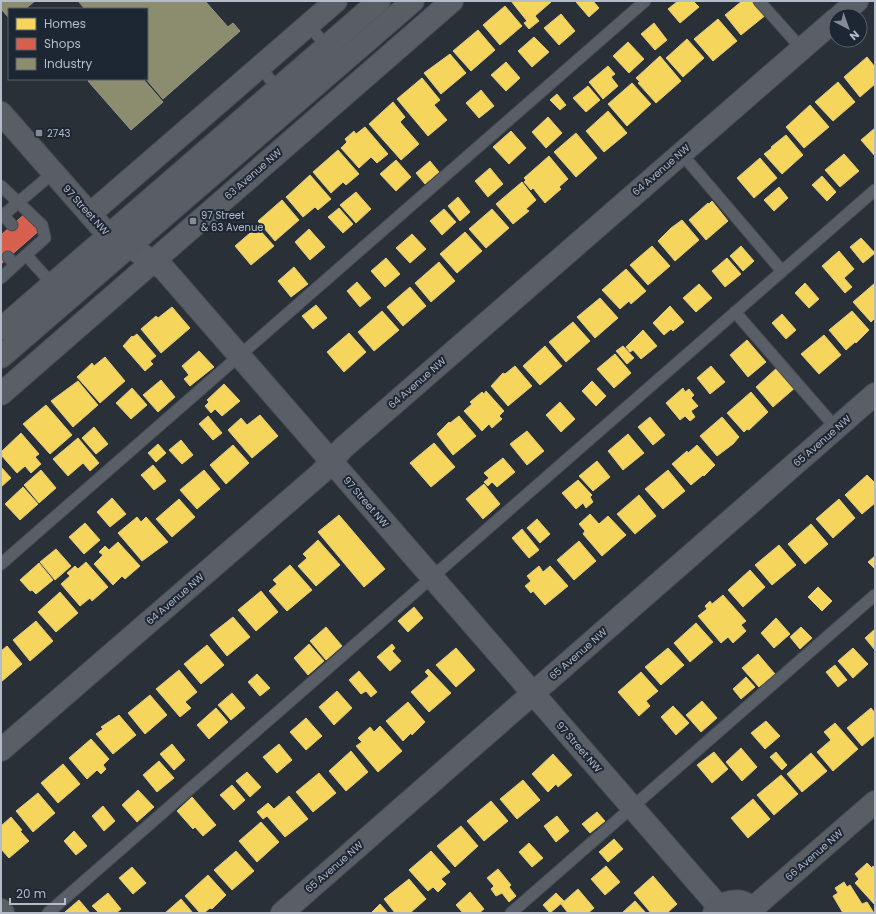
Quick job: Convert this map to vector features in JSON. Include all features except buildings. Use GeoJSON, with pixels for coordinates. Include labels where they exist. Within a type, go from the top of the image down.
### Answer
{"type":"FeatureCollection","features":[{"type":"Feature","properties":{"kind":"main road"},"geometry":{"type":"LineString","coordinates":[[1,329],[379,1]]}},
{"type":"Feature","properties":{"kind":"main road"},"geometry":{"type":"LineString","coordinates":[[1,357],[413,1]]}},
{"type":"Feature","properties":{"kind":"main road","name":"97 Street NW"},"geometry":{"type":"LineString","coordinates":[[1,113],[109,236],[129,246]]}},
{"type":"Feature","properties":{"kind":"main road","name":"66 Avenue NW"},"geometry":{"type":"LineString","coordinates":[[754,911],[875,802]]}},
{"type":"Feature","properties":{"kind":"main road"},"geometry":{"type":"LineString","coordinates":[[716,910],[732,901],[740,901],[754,911]]}},
{"type":"Feature","properties":{"kind":"street"},"geometry":{"type":"LineString","coordinates":[[90,214],[336,1]]}},
{"type":"Feature","properties":{"kind":"street","name":"63 Avenue NW"},"geometry":{"type":"LineString","coordinates":[[1,394],[452,1]]}},
{"type":"Feature","properties":{"kind":"street"},"geometry":{"type":"LineString","coordinates":[[849,8],[857,1]]}},
{"type":"Feature","properties":{"kind":"street","name":"64 Avenue NW"},"geometry":{"type":"LineString","coordinates":[[1,750],[308,484],[343,448],[828,26]]}},
{"type":"Feature","properties":{"kind":"street","name":"97 Street NW"},"geometry":{"type":"LineString","coordinates":[[129,246],[164,269],[632,807],[716,910]]}},
{"type":"Feature","properties":{"kind":"street","name":"65 Avenue NW"},"geometry":{"type":"LineString","coordinates":[[282,913],[875,394]]}},
{"type":"Feature","properties":{"kind":"lane"},"geometry":{"type":"LineString","coordinates":[[1,564],[645,1]]}},
{"type":"Feature","properties":{"kind":"lane"},"geometry":{"type":"LineString","coordinates":[[759,1],[802,49]]}},
{"type":"Feature","properties":{"kind":"lane"},"geometry":{"type":"LineString","coordinates":[[309,25],[327,47]]}},
{"type":"Feature","properties":{"kind":"lane"},"geometry":{"type":"LineString","coordinates":[[260,67],[278,89]]}},
{"type":"Feature","properties":{"kind":"lane"},"geometry":{"type":"LineString","coordinates":[[681,153],[782,271]]}},
{"type":"Feature","properties":{"kind":"lane"},"geometry":{"type":"LineString","coordinates":[[12,225],[2,216],[53,173]]}},
{"type":"Feature","properties":{"kind":"lane"},"geometry":{"type":"LineString","coordinates":[[1,186],[42,225],[45,238],[12,261],[1,278]]}},
{"type":"Feature","properties":{"kind":"lane"},"geometry":{"type":"LineString","coordinates":[[48,913],[875,190]]}},
{"type":"Feature","properties":{"kind":"lane"},"geometry":{"type":"LineString","coordinates":[[29,248],[53,284]]}},
{"type":"Feature","properties":{"kind":"lane"},"geometry":{"type":"LineString","coordinates":[[735,312],[836,428]]}},
{"type":"Feature","properties":{"kind":"lane"},"geometry":{"type":"LineString","coordinates":[[511,913],[875,595]]}},
{"type":"Feature","properties":{"kind":"place","name":"2743"},"geometry":{"type":"Point","coordinates":[39,133]}},
{"type":"Feature","properties":{"kind":"place","name":"97 Street & 63 Avenue"},"geometry":{"type":"Point","coordinates":[193,221]}}]}
